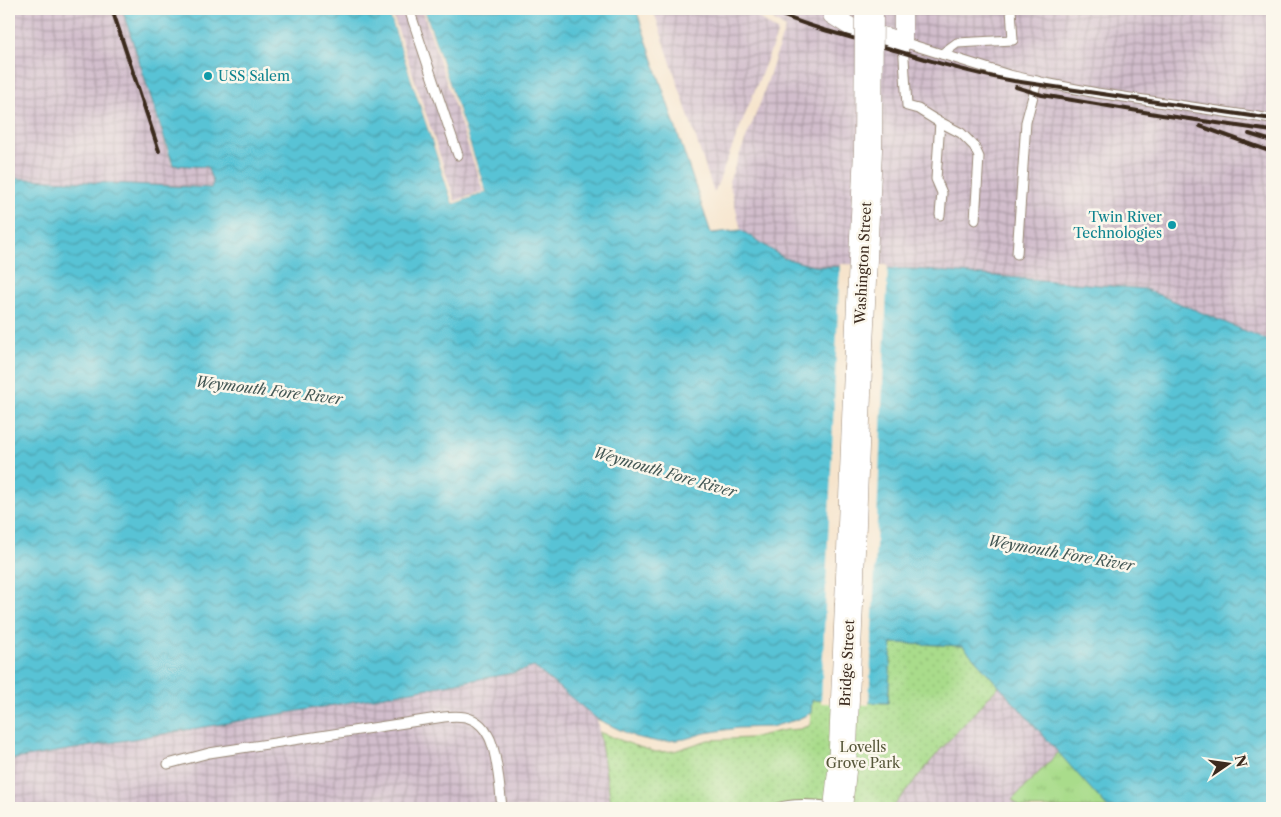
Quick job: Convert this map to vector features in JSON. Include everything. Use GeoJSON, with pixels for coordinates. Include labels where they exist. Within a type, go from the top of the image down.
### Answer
{"type":"FeatureCollection","features":[{"type":"Feature","properties":{"kind":"main road","name":"Washington Street"},"geometry":{"type":"LineString","coordinates":[[852,517],[868,150],[869,9]]}},
{"type":"Feature","properties":{"kind":"main road","name":"Bridge Street"},"geometry":{"type":"LineString","coordinates":[[838,808],[842,771],[852,517]]}},
{"type":"Feature","properties":{"kind":"street"},"geometry":{"type":"LineString","coordinates":[[830,12],[852,27],[903,42],[903,9]]}},
{"type":"Feature","properties":{"kind":"lane"},"geometry":{"type":"LineString","coordinates":[[410,9],[458,155]]}},
{"type":"Feature","properties":{"kind":"lane"},"geometry":{"type":"LineString","coordinates":[[942,54],[957,43],[1013,40],[1011,9]]}},
{"type":"Feature","properties":{"kind":"lane"},"geometry":{"type":"LineString","coordinates":[[975,220],[979,157],[974,146],[961,133],[918,109],[907,106],[903,42],[1037,81],[1097,93],[1272,119]]}},
{"type":"Feature","properties":{"kind":"lane"},"geometry":{"type":"LineString","coordinates":[[1016,254],[1026,122],[1037,81]]}},
{"type":"Feature","properties":{"kind":"lane"},"geometry":{"type":"LineString","coordinates":[[940,122],[936,178],[942,193],[940,215]]}},
{"type":"Feature","properties":{"kind":"lane"},"geometry":{"type":"LineString","coordinates":[[168,764],[209,753],[457,716],[471,719],[489,735],[494,748],[502,808]]}},
{"type":"Feature","properties":{"kind":"lane"},"geometry":{"type":"LineString","coordinates":[[777,808],[798,804],[843,808]]}},
{"type":"Feature","properties":{"kind":"shaded area"},"geometry":{"type":"Polygon","coordinates":[[[9,9],[122,9],[172,165],[207,167],[213,182],[211,188],[9,178],[9,9]]]}},
{"type":"Feature","properties":{"kind":"shaded area"},"geometry":{"type":"Polygon","coordinates":[[[388,9],[424,9],[486,192],[453,204],[388,9]]]}},
{"type":"Feature","properties":{"kind":"shaded area"},"geometry":{"type":"Polygon","coordinates":[[[653,9],[747,9],[778,32],[714,193],[653,9]]]}},
{"type":"Feature","properties":{"kind":"shaded area"},"geometry":{"type":"Polygon","coordinates":[[[758,9],[1272,9],[1272,342],[1145,289],[914,269],[813,266],[784,258],[741,230],[729,181],[761,101],[785,28],[758,9]]]}},
{"type":"Feature","properties":{"kind":"shaded area"},"geometry":{"type":"Polygon","coordinates":[[[534,667],[597,719],[612,808],[9,808],[9,760],[513,673],[534,667]]]}},
{"type":"Feature","properties":{"kind":"shaded area"},"geometry":{"type":"Polygon","coordinates":[[[999,686],[1059,752],[1012,800],[1022,808],[892,808],[940,750],[999,686]]]}},
{"type":"Feature","properties":{"kind":"green space","name":"Lovells Grove Park"},"geometry":{"type":"Polygon","coordinates":[[[891,643],[963,646],[999,686],[940,750],[892,808],[612,808],[599,732],[656,752],[674,751],[708,740],[750,738],[785,730],[800,729],[810,725],[812,700],[888,703],[891,643]]]}},
{"type":"Feature","properties":{"kind":"green space"},"geometry":{"type":"Polygon","coordinates":[[[1059,752],[1108,808],[1022,808],[1012,800],[1059,752]]]}},
{"type":"Feature","properties":{"kind":"water","name":"Weymouth Fore River"},"geometry":{"type":"Polygon","coordinates":[[[122,9],[388,9],[453,204],[486,192],[424,9],[636,9],[711,233],[741,230],[784,258],[813,266],[914,269],[1145,289],[1272,342],[1272,808],[1108,808],[963,646],[892,643],[888,703],[812,700],[811,713],[796,720],[771,727],[738,728],[705,733],[685,739],[659,742],[635,737],[597,719],[534,667],[513,673],[334,705],[9,760],[9,178],[211,188],[213,182],[207,167],[173,165],[122,9]]]}},
{"type":"Feature","properties":{"kind":"pier"},"geometry":{"type":"Polygon","coordinates":[[[388,9],[391,9],[455,201],[483,191],[422,9],[424,9],[486,192],[453,204],[388,9]]]}},
{"type":"Feature","properties":{"kind":"pier"},"geometry":{"type":"Polygon","coordinates":[[[840,264],[888,265],[869,705],[821,703],[840,264]]]}},
{"type":"Feature","properties":{"kind":"railway"},"geometry":{"type":"LineString","coordinates":[[112,9],[159,151]]}},
{"type":"Feature","properties":{"kind":"railway"},"geometry":{"type":"LineString","coordinates":[[768,9],[824,30],[997,78],[1272,119]]}},
{"type":"Feature","properties":{"kind":"railway"},"geometry":{"type":"LineString","coordinates":[[1016,87],[1042,95],[1272,131]]}},
{"type":"Feature","properties":{"kind":"railway"},"geometry":{"type":"LineString","coordinates":[[1200,126],[1272,152]]}},
{"type":"Feature","properties":{"kind":"railway"},"geometry":{"type":"LineString","coordinates":[[1249,134],[1272,141]]}},
{"type":"Feature","properties":{"kind":"place","name":"USS Salem"},"geometry":{"type":"Point","coordinates":[208,76]}},
{"type":"Feature","properties":{"kind":"place","name":"Twin River Technologies"},"geometry":{"type":"Point","coordinates":[1172,225]}}]}
